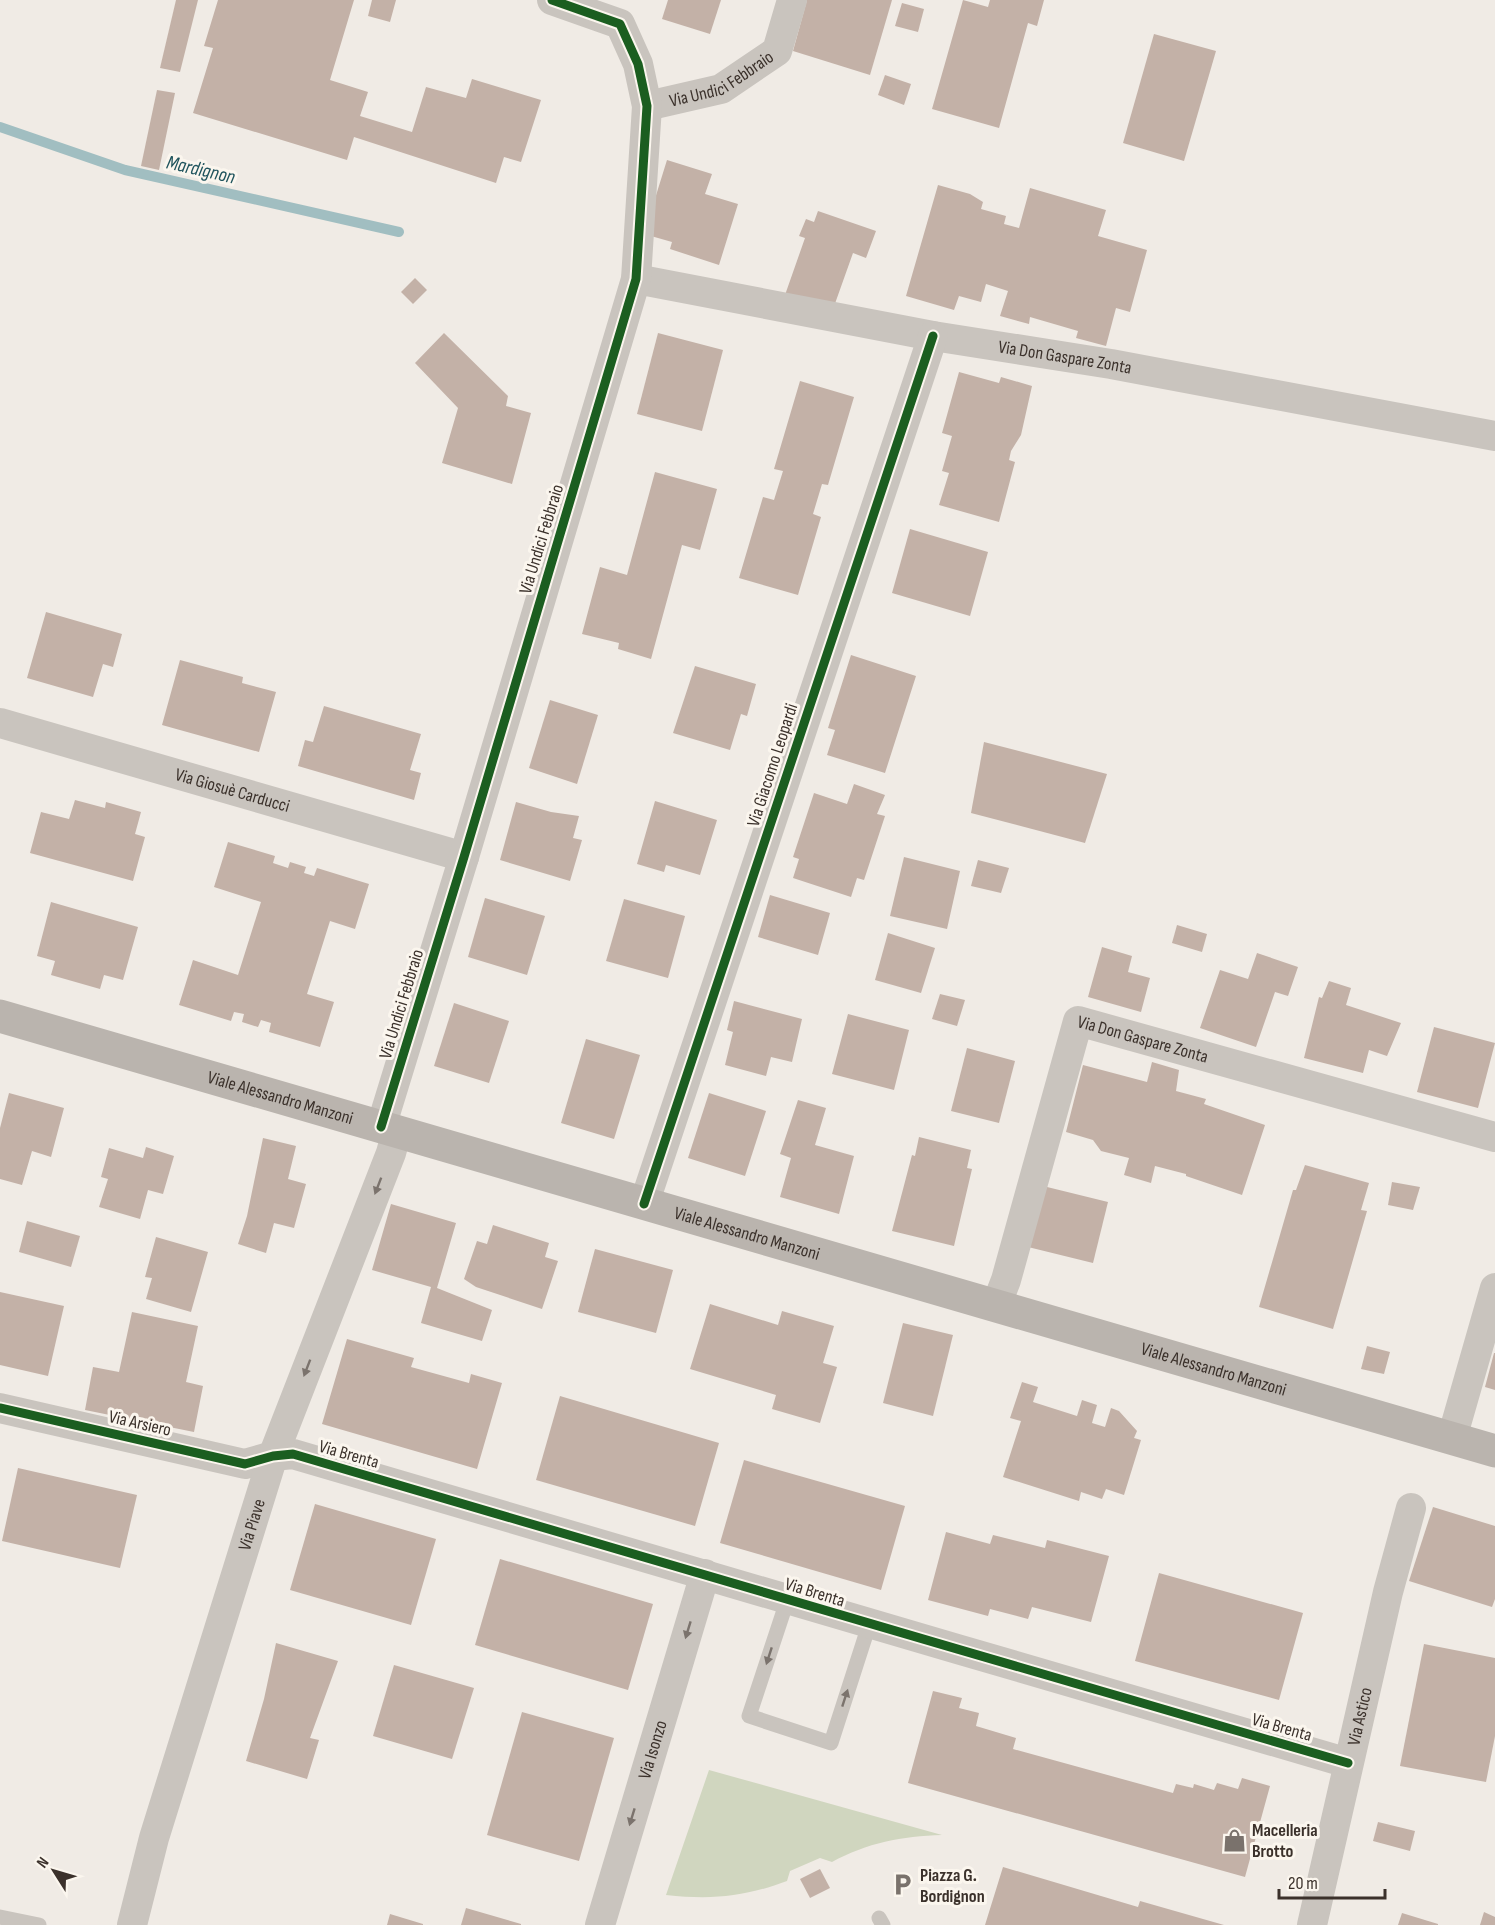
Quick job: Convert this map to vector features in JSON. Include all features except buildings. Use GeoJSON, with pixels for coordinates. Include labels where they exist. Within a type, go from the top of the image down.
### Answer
{"type":"FeatureCollection","features":[{"type":"Feature","properties":{"kind":"main road","name":"Viale Alessandro Manzoni"},"geometry":{"type":"LineString","coordinates":[[0,1016],[1495,1451]]}},
{"type":"Feature","properties":{"kind":"street","name":"Via Undici Febbraio"},"geometry":{"type":"LineString","coordinates":[[389,1129],[464,857],[636,279],[647,106],[638,64],[620,24],[552,0]]}},
{"type":"Feature","properties":{"kind":"street","name":"Via Undici Febbraio"},"geometry":{"type":"LineString","coordinates":[[647,106],[721,89],[777,51],[792,0]]}},
{"type":"Feature","properties":{"kind":"street","name":"Via Don Gaspare Zonta"},"geometry":{"type":"LineString","coordinates":[[636,279],[933,336],[1111,364],[1495,436]]}},
{"type":"Feature","properties":{"kind":"street","name":"Via Giacomo Leopardi"},"geometry":{"type":"LineString","coordinates":[[644,1204],[933,336]]}},
{"type":"Feature","properties":{"kind":"street","name":"Via Giosuè Carducci"},"geometry":{"type":"LineString","coordinates":[[0,723],[464,857]]}},
{"type":"Feature","properties":{"kind":"street","name":"Via Don Gaspare Zonta"},"geometry":{"type":"LineString","coordinates":[[996,1306],[1078,1021],[1495,1137]]}},
{"type":"Feature","properties":{"kind":"street","name":"Via Piave"},"geometry":{"type":"LineString","coordinates":[[132,1925],[156,1828],[273,1456],[391,1153],[389,1129]]}},
{"type":"Feature","properties":{"kind":"street"},"geometry":{"type":"LineString","coordinates":[[1452,1438],[1495,1288]]}},
{"type":"Feature","properties":{"kind":"street","name":"Via Arsiero"},"geometry":{"type":"LineString","coordinates":[[0,1408],[245,1464],[273,1456]]}},
{"type":"Feature","properties":{"kind":"street","name":"Via Brenta"},"geometry":{"type":"LineString","coordinates":[[273,1456],[293,1454],[705,1574],[787,1601],[1348,1763]]}},
{"type":"Feature","properties":{"kind":"street","name":"Via Astico"},"geometry":{"type":"LineString","coordinates":[[1312,1925],[1388,1592],[1411,1508]]}},
{"type":"Feature","properties":{"kind":"street","name":"Via Isonzo"},"geometry":{"type":"LineString","coordinates":[[600,1925],[705,1574]]}},
{"type":"Feature","properties":{"kind":"lane"},"geometry":{"type":"LineString","coordinates":[[787,1601],[749,1716],[831,1743],[869,1625]]}},
{"type":"Feature","properties":{"kind":"lane"},"geometry":{"type":"LineString","coordinates":[[0,1917],[39,1925]]}},
{"type":"Feature","properties":{"kind":"green space"},"geometry":{"type":"Polygon","coordinates":[[[709,1770],[942,1835],[913,1837],[872,1845],[832,1862],[820,1858],[790,1871],[787,1881],[756,1891],[713,1897],[666,1895],[709,1770]]]}},
{"type":"Feature","properties":{"kind":"waterway","name":"Mardignon"},"geometry":{"type":"LineString","coordinates":[[0,127],[125,170],[399,232]]}},
{"type":"Feature","properties":{"kind":"cycle path"},"geometry":{"type":"LineString","coordinates":[[381,1127],[636,279],[647,106],[638,64],[620,24],[552,0]]}},
{"type":"Feature","properties":{"kind":"cycle path"},"geometry":{"type":"LineString","coordinates":[[644,1204],[933,336]]}},
{"type":"Feature","properties":{"kind":"cycle path"},"geometry":{"type":"LineString","coordinates":[[0,1408],[245,1464],[273,1456],[293,1454],[1348,1763]]}},
{"type":"Feature","properties":{"kind":"place","name":"Macelleria Brotto"},"geometry":{"type":"Point","coordinates":[1234,1840]}},
{"type":"Feature","properties":{"kind":"place","name":"Piazza G. Bordignon"},"geometry":{"type":"Point","coordinates":[902,1885]}}]}
